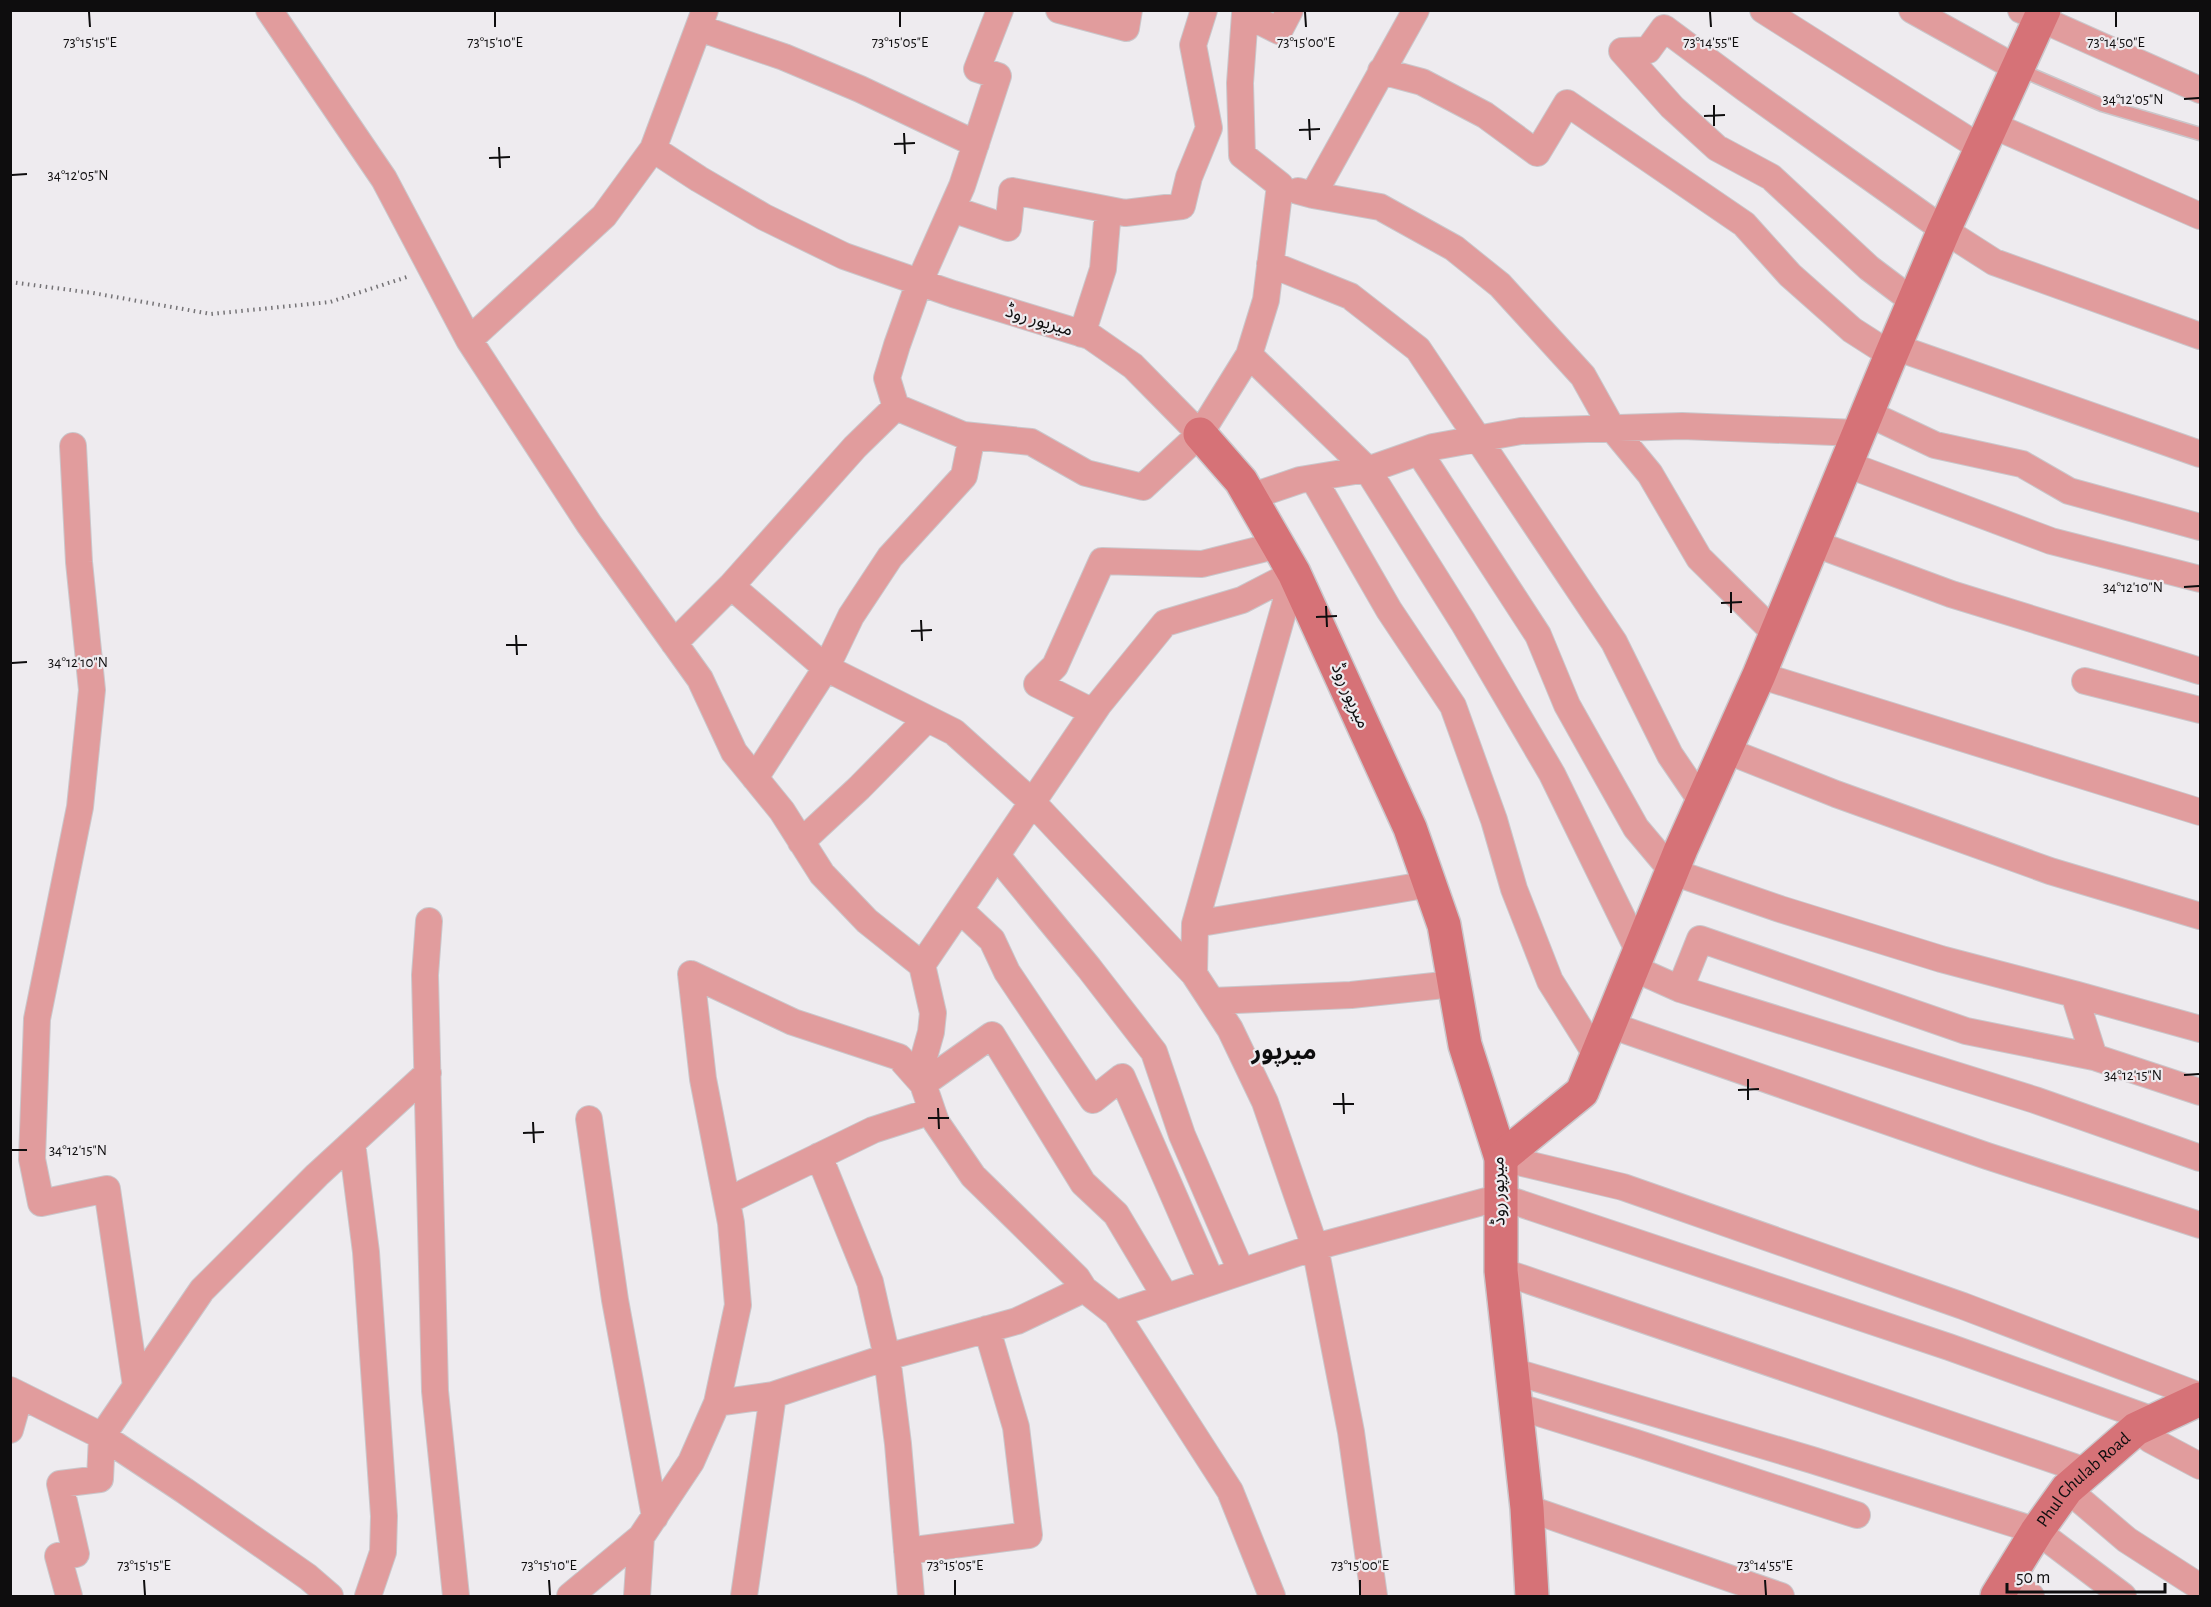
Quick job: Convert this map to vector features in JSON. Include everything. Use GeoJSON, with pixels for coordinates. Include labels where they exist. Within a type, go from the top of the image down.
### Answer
{"type":"FeatureCollection","features":[{"type":"Feature","properties":{"kind":"street"},"geometry":{"type":"LineString","coordinates":[[269,10],[384,179],[469,340],[589,524],[700,679],[734,752],[782,812],[822,874],[867,921],[922,965],[933,1013],[931,1032],[924,1056],[923,1084],[936,1122],[974,1176],[1077,1278],[1084,1289],[1116,1314],[1230,1491],[1272,1596]]}},
{"type":"Feature","properties":{"kind":"street"},"geometry":{"type":"LineString","coordinates":[[896,407],[888,378],[897,345],[920,283],[963,186],[998,76],[977,69],[1000,10]]}},
{"type":"Feature","properties":{"kind":"street"},"geometry":{"type":"LineString","coordinates":[[1059,10],[1126,28],[1129,10]]}},
{"type":"Feature","properties":{"kind":"street"},"geometry":{"type":"LineString","coordinates":[[952,209],[1008,228],[1012,191],[1125,213],[1182,206],[1189,177],[1209,128],[1193,45],[1204,10]]}},
{"type":"Feature","properties":{"kind":"street"},"geometry":{"type":"LineString","coordinates":[[1290,10],[1279,31],[1245,15],[1240,84],[1242,155],[1280,185],[1313,195],[1380,207],[1454,248],[1500,285],[1583,376],[1612,428],[1650,474],[1699,558],[1775,633]]}},
{"type":"Feature","properties":{"kind":"street"},"geometry":{"type":"LineString","coordinates":[[1313,195],[1416,10]]}},
{"type":"Feature","properties":{"kind":"street"},"geometry":{"type":"LineString","coordinates":[[1763,10],[1987,136],[2200,216]]}},
{"type":"Feature","properties":{"kind":"street"},"geometry":{"type":"LineString","coordinates":[[1912,10],[2018,69]]}},
{"type":"Feature","properties":{"kind":"street"},"geometry":{"type":"LineString","coordinates":[[1501,1158],[1582,1092],[1944,230],[2018,69],[2035,14],[2200,90]]}},
{"type":"Feature","properties":{"kind":"street"},"geometry":{"type":"LineString","coordinates":[[469,340],[604,216],[653,149],[702,19],[860,89],[976,144]]}},
{"type":"Feature","properties":{"kind":"street"},"geometry":{"type":"LineString","coordinates":[[1914,302],[1869,268],[1771,177],[1717,148],[1672,107],[1622,51],[1648,50],[1664,28],[1944,230],[1994,262],[2200,336]]}},
{"type":"Feature","properties":{"kind":"street"},"geometry":{"type":"LineString","coordinates":[[1381,71],[1422,82],[1485,115],[1537,153],[1567,103],[1744,224],[1790,275],[1852,330],[1893,351],[2200,454]]}},
{"type":"Feature","properties":{"kind":"street","name":"میرپور روڈ"},"geometry":{"type":"LineString","coordinates":[[653,149],[764,217],[844,256],[920,283],[1090,336],[1133,366],[1200,434],[1241,481],[1294,573],[1410,828],[1444,925],[1465,1045],[1501,1158],[1501,1271],[1527,1508],[1532,1596]]}},
{"type":"Feature","properties":{"kind":"street"},"geometry":{"type":"LineString","coordinates":[[896,407],[963,435],[1031,442],[1086,473],[1143,487],[1200,434],[1249,355],[1266,300],[1280,185]]}},
{"type":"Feature","properties":{"kind":"street"},"geometry":{"type":"LineString","coordinates":[[1082,334],[1103,269],[1108,210]]}},
{"type":"Feature","properties":{"kind":"street"},"geometry":{"type":"LineString","coordinates":[[1270,264],[1350,296],[1418,349],[1479,438],[1575,587],[1614,642],[1670,755],[1702,802]]}},
{"type":"Feature","properties":{"kind":"street"},"geometry":{"type":"LineString","coordinates":[[1249,355],[1367,469],[1463,622],[1552,774],[1636,960],[1680,989],[2035,1100],[2200,1158]]}},
{"type":"Feature","properties":{"kind":"street"},"geometry":{"type":"LineString","coordinates":[[674,643],[731,586],[855,447],[896,407]]}},
{"type":"Feature","properties":{"kind":"street"},"geometry":{"type":"LineString","coordinates":[[1250,497],[1313,478],[1367,469],[1419,452],[1521,430],[1863,423],[1935,444],[2022,464],[2069,491],[2200,527]]}},
{"type":"Feature","properties":{"kind":"street"},"geometry":{"type":"LineString","coordinates":[[755,778],[826,668],[851,616],[890,557],[964,476],[972,436]]}},
{"type":"Feature","properties":{"kind":"street"},"geometry":{"type":"LineString","coordinates":[[73,446],[79,562],[92,690],[80,807],[37,1019],[32,1159],[40,1203],[107,1189],[136,1386]]}},
{"type":"Feature","properties":{"kind":"street"},"geometry":{"type":"LineString","coordinates":[[1419,452],[1538,635],[1568,705],[1636,828],[1673,872],[1780,909],[1929,955],[2200,1029]]}},
{"type":"Feature","properties":{"kind":"street"},"geometry":{"type":"LineString","coordinates":[[1846,465],[2051,541],[2200,579]]}},
{"type":"Feature","properties":{"kind":"street"},"geometry":{"type":"LineString","coordinates":[[1313,478],[1389,610],[1453,706],[1494,820],[1514,889],[1550,981],[1597,1056]]}},
{"type":"Feature","properties":{"kind":"street"},"geometry":{"type":"LineString","coordinates":[[1813,543],[1952,594],[2200,671]]}},
{"type":"Feature","properties":{"kind":"street"},"geometry":{"type":"LineString","coordinates":[[1093,712],[1036,684],[1055,666],[1102,561],[1202,564],[1278,545]]}},
{"type":"Feature","properties":{"kind":"street"},"geometry":{"type":"LineString","coordinates":[[922,965],[1093,712],[1165,624],[1242,600],[1294,573]]}},
{"type":"Feature","properties":{"kind":"street"},"geometry":{"type":"LineString","coordinates":[[1194,974],[1195,924],[1294,573]]}},
{"type":"Feature","properties":{"kind":"street"},"geometry":{"type":"LineString","coordinates":[[731,586],[826,668],[954,732],[1033,803],[1194,974],[1230,1029],[1265,1102],[1315,1247],[1351,1432],[1374,1596]]}},
{"type":"Feature","properties":{"kind":"street"},"geometry":{"type":"LineString","coordinates":[[1759,675],[2200,812]]}},
{"type":"Feature","properties":{"kind":"street"},"geometry":{"type":"LineString","coordinates":[[2085,681],[2200,710]]}},
{"type":"Feature","properties":{"kind":"street"},"geometry":{"type":"LineString","coordinates":[[801,842],[859,788],[927,718]]}},
{"type":"Feature","properties":{"kind":"street"},"geometry":{"type":"LineString","coordinates":[[1725,750],[1847,798],[2050,871],[2200,916]]}},
{"type":"Feature","properties":{"kind":"street"},"geometry":{"type":"LineString","coordinates":[[997,856],[1154,1052],[1182,1135],[1240,1271]]}},
{"type":"Feature","properties":{"kind":"street"},"geometry":{"type":"LineString","coordinates":[[1195,924],[1430,884]]}},
{"type":"Feature","properties":{"kind":"street"},"geometry":{"type":"LineString","coordinates":[[960,910],[992,940],[1007,972],[1093,1100],[1122,1077],[1211,1281]]}},
{"type":"Feature","properties":{"kind":"street"},"geometry":{"type":"LineString","coordinates":[[429,921],[425,975],[435,1391],[456,1596]]}},
{"type":"Feature","properties":{"kind":"street"},"geometry":{"type":"LineString","coordinates":[[1680,989],[1700,939],[1966,1031],[2094,1057],[2200,1092]]}},
{"type":"Feature","properties":{"kind":"street"},"geometry":{"type":"LineString","coordinates":[[570,1596],[648,1527],[691,1462],[717,1403],[738,1305],[731,1223],[703,1079],[691,974],[793,1022],[899,1057],[923,1084]]}},
{"type":"Feature","properties":{"kind":"street"},"geometry":{"type":"LineString","coordinates":[[1212,1001],[1351,995],[1453,984]]}},
{"type":"Feature","properties":{"kind":"street"},"geometry":{"type":"LineString","coordinates":[[2074,994],[2094,1057]]}},
{"type":"Feature","properties":{"kind":"street"},"geometry":{"type":"LineString","coordinates":[[1610,1024],[1987,1156],[2200,1225]]}},
{"type":"Feature","properties":{"kind":"street"},"geometry":{"type":"LineString","coordinates":[[923,1084],[992,1035],[1083,1183],[1116,1214],[1165,1296]]}},
{"type":"Feature","properties":{"kind":"street"},"geometry":{"type":"LineString","coordinates":[[69,1596],[58,1556],[76,1554],[60,1484],[100,1479],[102,1436],[202,1290],[316,1175],[428,1073]]}},
{"type":"Feature","properties":{"kind":"street"},"geometry":{"type":"LineString","coordinates":[[727,1202],[873,1130],[932,1111]]}},
{"type":"Feature","properties":{"kind":"street"},"geometry":{"type":"LineString","coordinates":[[589,1119],[648,1527],[637,1596]]}},
{"type":"Feature","properties":{"kind":"street"},"geometry":{"type":"LineString","coordinates":[[352,1143],[366,1252],[384,1516],[383,1552],[368,1596]]}},
{"type":"Feature","properties":{"kind":"street"},"geometry":{"type":"LineString","coordinates":[[819,1156],[870,1282],[887,1357],[898,1444],[911,1596]]}},
{"type":"Feature","properties":{"kind":"street"},"geometry":{"type":"LineString","coordinates":[[1501,1158],[1623,1187],[1963,1306],[2200,1398]]}},
{"type":"Feature","properties":{"kind":"street"},"geometry":{"type":"LineString","coordinates":[[1116,1314],[1315,1247],[1501,1197],[1949,1347],[2146,1425],[2151,1440],[2200,1466]]}},
{"type":"Feature","properties":{"kind":"street"},"geometry":{"type":"LineString","coordinates":[[1501,1271],[2077,1480],[2127,1540],[2200,1587]]}},
{"type":"Feature","properties":{"kind":"street"},"geometry":{"type":"LineString","coordinates":[[717,1403],[773,1395],[887,1357],[1017,1321],[1084,1289]]}},
{"type":"Feature","properties":{"kind":"street"},"geometry":{"type":"LineString","coordinates":[[908,1551],[1029,1535],[1016,1427],[987,1329]]}},
{"type":"Feature","properties":{"kind":"street"},"geometry":{"type":"LineString","coordinates":[[1512,1371],[1812,1460],[2037,1531],[2123,1596]]}},
{"type":"Feature","properties":{"kind":"street"},"geometry":{"type":"LineString","coordinates":[[10,1430],[15,1392],[102,1436],[308,1578],[330,1596]]}},
{"type":"Feature","properties":{"kind":"street"},"geometry":{"type":"LineString","coordinates":[[744,1596],[773,1395]]}},
{"type":"Feature","properties":{"kind":"street","name":"Phul Ghulab Road"},"geometry":{"type":"LineString","coordinates":[[2012,1591],[2037,1531],[2077,1480],[2146,1425],[2200,1398]]}},
{"type":"Feature","properties":{"kind":"street"},"geometry":{"type":"LineString","coordinates":[[1515,1406],[1857,1515]]}},
{"type":"Feature","properties":{"kind":"street"},"geometry":{"type":"LineString","coordinates":[[1527,1508],[1781,1596]]}},
{"type":"Feature","properties":{"kind":"lane"},"geometry":{"type":"LineString","coordinates":[[2018,69],[2102,105],[2200,134]]}},
{"type":"Feature","properties":{"kind":"path"},"geometry":{"type":"LineString","coordinates":[[10,282],[93,293],[212,314],[330,302],[431,269]]}},
{"type":"Feature","properties":{"kind":"district","name":"میرپور"},"geometry":{"type":"Point","coordinates":[1284,1052]}}]}
